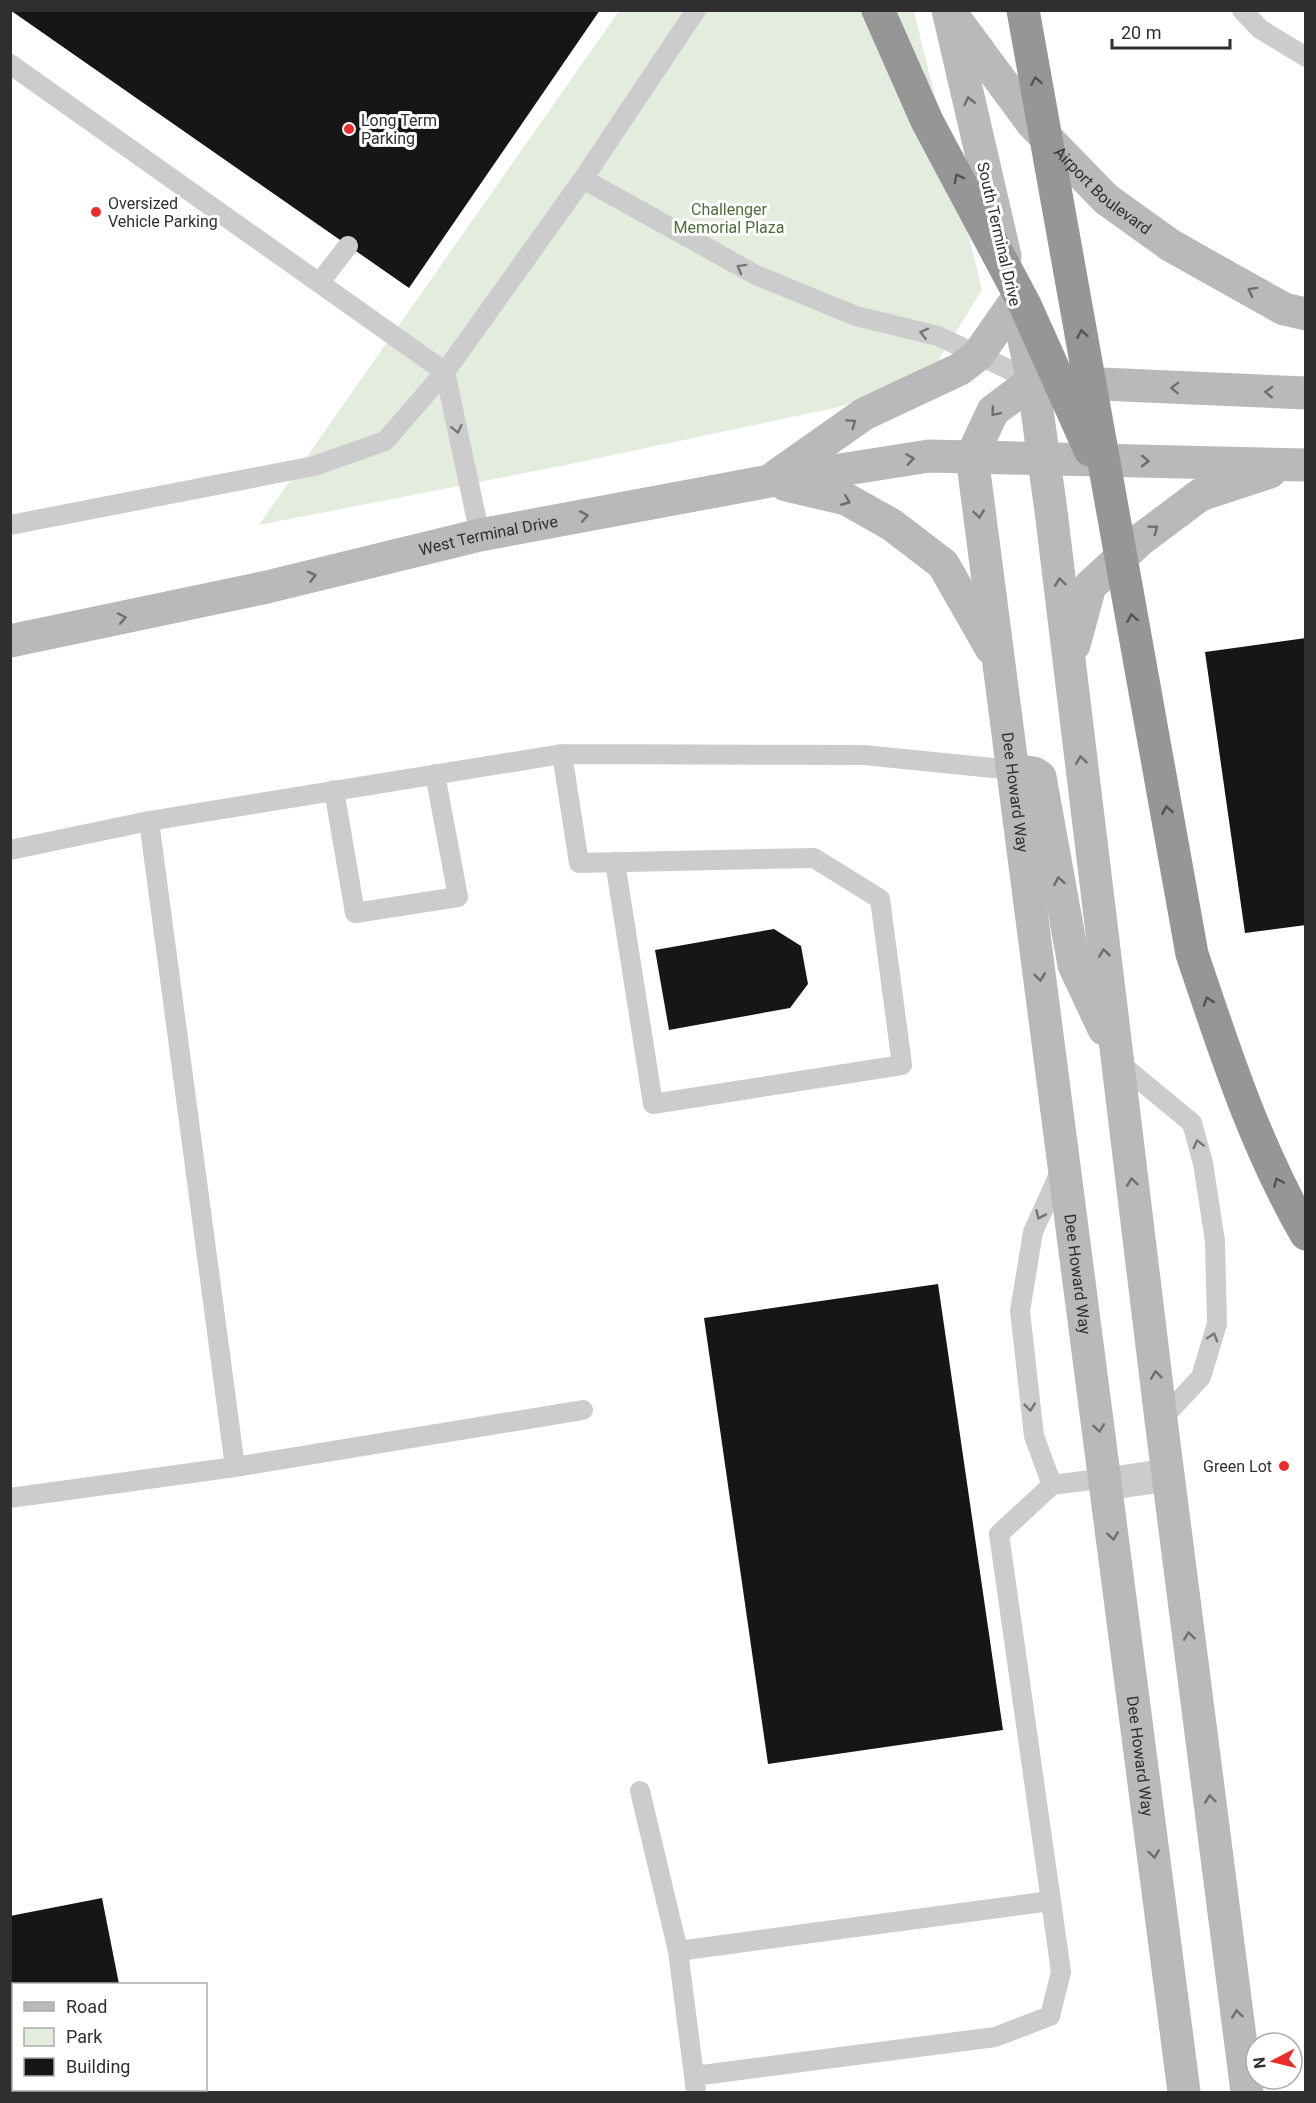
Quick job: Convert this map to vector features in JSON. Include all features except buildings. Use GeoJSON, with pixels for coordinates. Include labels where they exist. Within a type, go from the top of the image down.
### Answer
{"type":"FeatureCollection","features":[{"type":"Feature","properties":{"kind":"highway"},"geometry":{"type":"LineString","coordinates":[[878,10],[927,121],[1025,305],[1111,495]]}},
{"type":"Feature","properties":{"kind":"highway"},"geometry":{"type":"LineString","coordinates":[[1023,10],[1192,954],[1232,1073],[1285,1198],[1305,1234]]}},
{"type":"Feature","properties":{"kind":"main road","name":"South Terminal Drive"},"geometry":{"type":"LineString","coordinates":[[948,10],[1033,381],[1044,458]]}},
{"type":"Feature","properties":{"kind":"main road","name":"Airport Boulevard"},"geometry":{"type":"LineString","coordinates":[[948,10],[1032,123],[1106,199],[1170,245],[1284,309],[1305,314]]}},
{"type":"Feature","properties":{"kind":"main road"},"geometry":{"type":"LineString","coordinates":[[770,481],[864,414],[960,369],[978,355],[1015,302]]}},
{"type":"Feature","properties":{"kind":"main road"},"geometry":{"type":"LineString","coordinates":[[1300,464],[972,456],[993,411],[1033,381],[1305,393]]}},
{"type":"Feature","properties":{"kind":"main road","name":"West Terminal Drive"},"geometry":{"type":"LineString","coordinates":[[10,641],[267,587],[480,535],[770,481],[928,456],[972,456]]}},
{"type":"Feature","properties":{"kind":"main road","name":"Dee Howard Way"},"geometry":{"type":"LineString","coordinates":[[972,456],[1184,2092]]}},
{"type":"Feature","properties":{"kind":"main road"},"geometry":{"type":"LineString","coordinates":[[1044,458],[1161,1420],[1247,2092]]}},
{"type":"Feature","properties":{"kind":"main road"},"geometry":{"type":"LineString","coordinates":[[1069,661],[1090,586],[1140,540],[1200,495],[1300,464]]}},
{"type":"Feature","properties":{"kind":"main road"},"geometry":{"type":"LineString","coordinates":[[770,481],[846,500],[892,525],[943,564],[999,660]]}},
{"type":"Feature","properties":{"kind":"main road"},"geometry":{"type":"LineString","coordinates":[[1013,770],[1034,772],[1040,777],[1074,965],[1117,1058]]}},
{"type":"Feature","properties":{"kind":"street"},"geometry":{"type":"LineString","coordinates":[[1106,1481],[1168,1475]]}},
{"type":"Feature","properties":{"kind":"lane"},"geometry":{"type":"LineString","coordinates":[[10,525],[314,466],[385,441],[445,372],[582,179],[696,10]]}},
{"type":"Feature","properties":{"kind":"lane"},"geometry":{"type":"LineString","coordinates":[[1242,10],[1260,29],[1305,57]]}},
{"type":"Feature","properties":{"kind":"lane"},"geometry":{"type":"LineString","coordinates":[[10,64],[445,372],[480,535]]}},
{"type":"Feature","properties":{"kind":"lane"},"geometry":{"type":"LineString","coordinates":[[582,179],[756,275],[856,316],[938,336],[1033,381]]}},
{"type":"Feature","properties":{"kind":"lane"},"geometry":{"type":"LineString","coordinates":[[320,282],[348,246]]}},
{"type":"Feature","properties":{"kind":"lane"},"geometry":{"type":"LineString","coordinates":[[10,850],[149,821],[562,754],[864,755],[1013,770]]}},
{"type":"Feature","properties":{"kind":"lane"},"geometry":{"type":"LineString","coordinates":[[562,754],[579,862],[814,858],[880,899],[902,1065],[653,1104],[615,862]]}},
{"type":"Feature","properties":{"kind":"lane"},"geometry":{"type":"LineString","coordinates":[[334,790],[355,913],[458,897],[435,774]]}},
{"type":"Feature","properties":{"kind":"lane"},"geometry":{"type":"LineString","coordinates":[[149,821],[235,1467]]}},
{"type":"Feature","properties":{"kind":"lane"},"geometry":{"type":"LineString","coordinates":[[1117,1058],[1192,1123],[1203,1163],[1215,1241],[1217,1324],[1201,1377],[1161,1420]]}},
{"type":"Feature","properties":{"kind":"lane"},"geometry":{"type":"LineString","coordinates":[[1052,1485],[1034,1436],[1020,1311],[1033,1232],[1064,1162]]}},
{"type":"Feature","properties":{"kind":"lane"},"geometry":{"type":"LineString","coordinates":[[10,1498],[235,1467],[583,1410]]}},
{"type":"Feature","properties":{"kind":"lane"},"geometry":{"type":"LineString","coordinates":[[640,1791],[678,1951],[695,2084],[994,2037],[1050,2016],[1061,1972],[999,1534],[1052,1485],[1106,1481]]}},
{"type":"Feature","properties":{"kind":"lane"},"geometry":{"type":"LineString","coordinates":[[678,1951],[1050,1902]]}},
{"type":"Feature","properties":{"kind":"green space","name":"Challenger Memorial Plaza"},"geometry":{"type":"Polygon","coordinates":[[[619,11],[914,11],[982,290],[928,377],[839,407],[561,466],[259,525],[619,11]]]}},
{"type":"Feature","properties":{"kind":"place","name":"Long Term Parking"},"geometry":{"type":"Point","coordinates":[349,129]}},
{"type":"Feature","properties":{"kind":"place","name":"Oversized Vehicle Parking"},"geometry":{"type":"Point","coordinates":[96,212]}},
{"type":"Feature","properties":{"kind":"place","name":"Green Lot"},"geometry":{"type":"Point","coordinates":[1284,1466]}}]}
